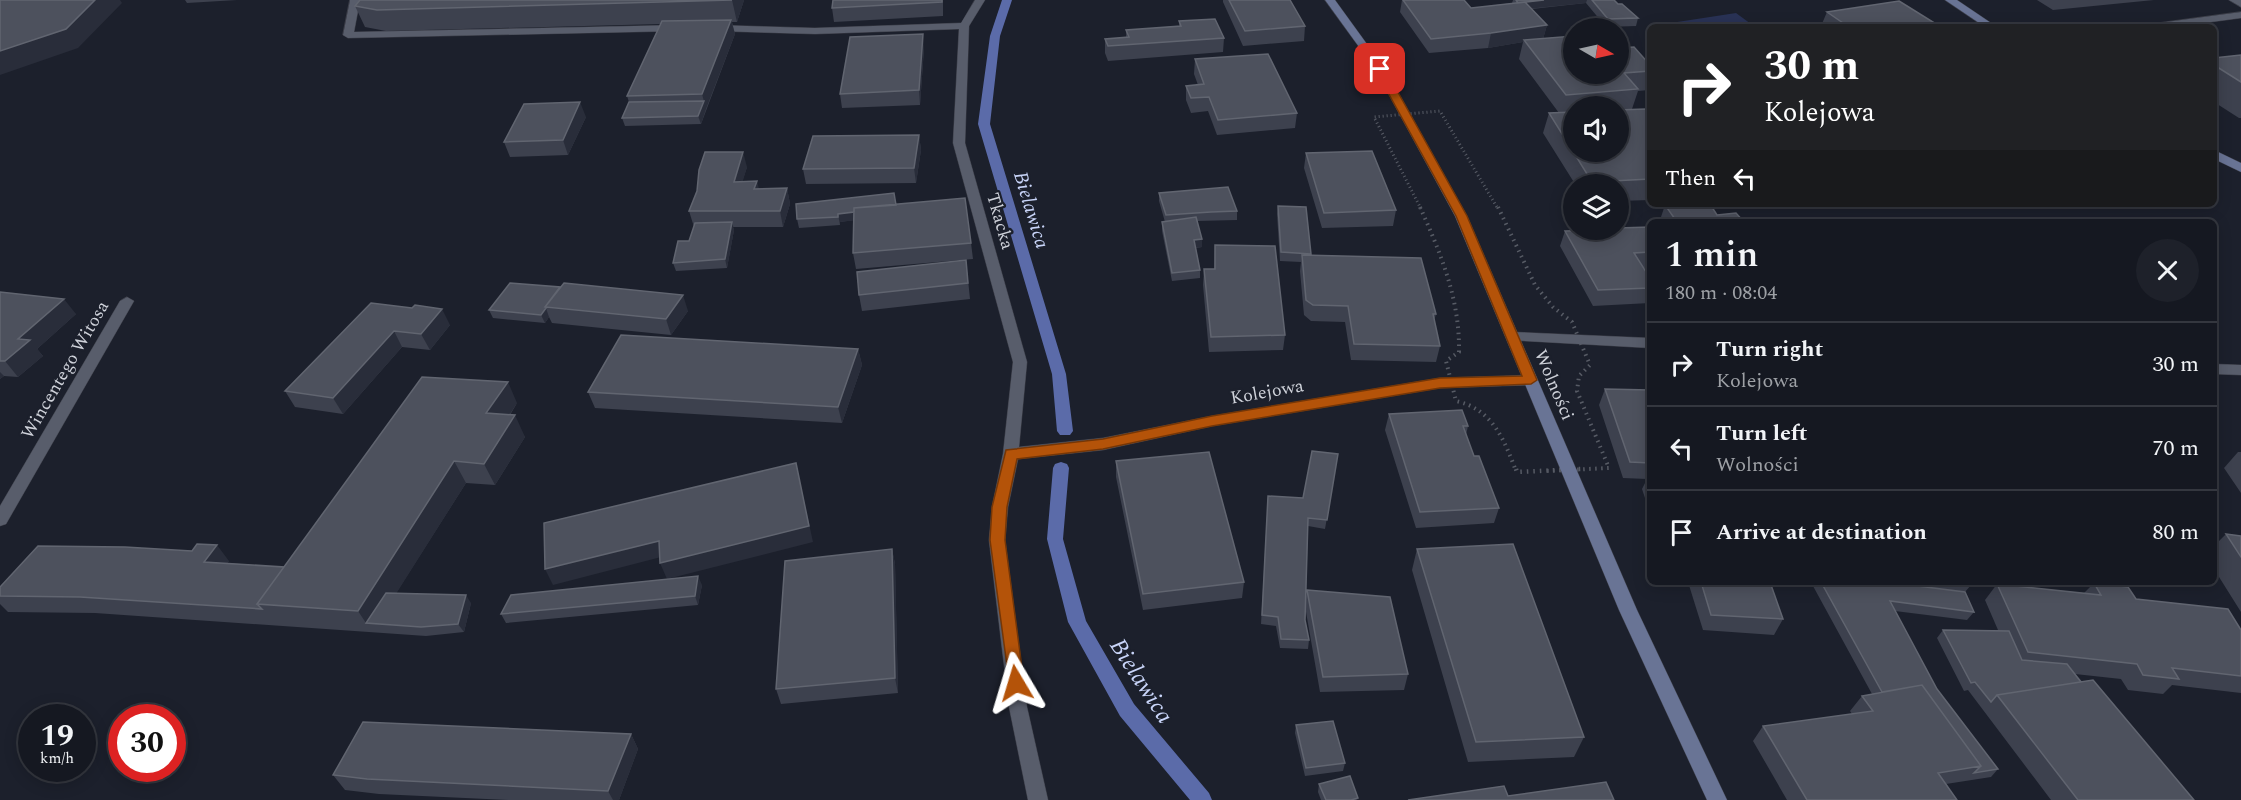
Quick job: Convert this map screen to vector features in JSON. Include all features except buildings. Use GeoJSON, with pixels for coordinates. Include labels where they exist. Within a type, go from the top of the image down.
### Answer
{"type":"FeatureCollection","features":[{"type":"Feature","properties":{"kind":"street"},"geometry":{"type":"LineString","coordinates":[[355,0],[348,35],[693,28]]}},
{"type":"Feature","properties":{"kind":"street","name":"Tkacka"},"geometry":{"type":"LineString","coordinates":[[980,0],[964,26],[959,143],[1020,362],[1011,454],[1000,507],[997,540],[1018,707],[1038,800]]}},
{"type":"Feature","properties":{"kind":"street","name":"Wolności"},"geometry":{"type":"LineString","coordinates":[[1330,0],[1370,53],[1461,216],[1643,645],[1717,800]]}},
{"type":"Feature","properties":{"kind":"street"},"geometry":{"type":"LineString","coordinates":[[1950,0],[1987,24]]}},
{"type":"Feature","properties":{"kind":"street"},"geometry":{"type":"LineString","coordinates":[[2234,0],[2241,4]]}},
{"type":"Feature","properties":{"kind":"street"},"geometry":{"type":"LineString","coordinates":[[2174,24],[2241,15]]}},
{"type":"Feature","properties":{"kind":"street"},"geometry":{"type":"LineString","coordinates":[[705,28],[815,31],[964,26]]}},
{"type":"Feature","properties":{"kind":"street"},"geometry":{"type":"LineString","coordinates":[[2217,156],[2241,168]]}},
{"type":"Feature","properties":{"kind":"street","name":"Wincentego Witosa"},"geometry":{"type":"LineString","coordinates":[[1,518],[127,301]]}},
{"type":"Feature","properties":{"kind":"street"},"geometry":{"type":"LineString","coordinates":[[1513,337],[1647,343]]}},
{"type":"Feature","properties":{"kind":"street"},"geometry":{"type":"LineString","coordinates":[[2217,369],[2241,370]]}},
{"type":"Feature","properties":{"kind":"street","name":"Kolejowa"},"geometry":{"type":"LineString","coordinates":[[1011,454],[1103,444],[1212,421],[1440,383],[1531,380]]}},
{"type":"Feature","properties":{"kind":"shaded area"},"geometry":{"type":"Polygon","coordinates":[[[1736,13],[1751,24],[1664,24],[1736,13]]]}},
{"type":"Feature","properties":{"kind":"waterway","name":"Bielawica"},"geometry":{"type":"LineString","coordinates":[[1007,0],[995,36],[984,124],[1059,374],[1065,431]]}},
{"type":"Feature","properties":{"kind":"waterway","name":"Bielawica"},"geometry":{"type":"LineString","coordinates":[[1061,468],[1055,539],[1077,622],[1127,710],[1202,800]]}},
{"type":"Feature","properties":{"kind":"route"},"geometry":{"type":"LineString","coordinates":[[1016,683],[997,540],[1000,507],[1011,454],[1103,444],[1212,421],[1440,383],[1531,380],[1461,216],[1380,69]]}}]}
